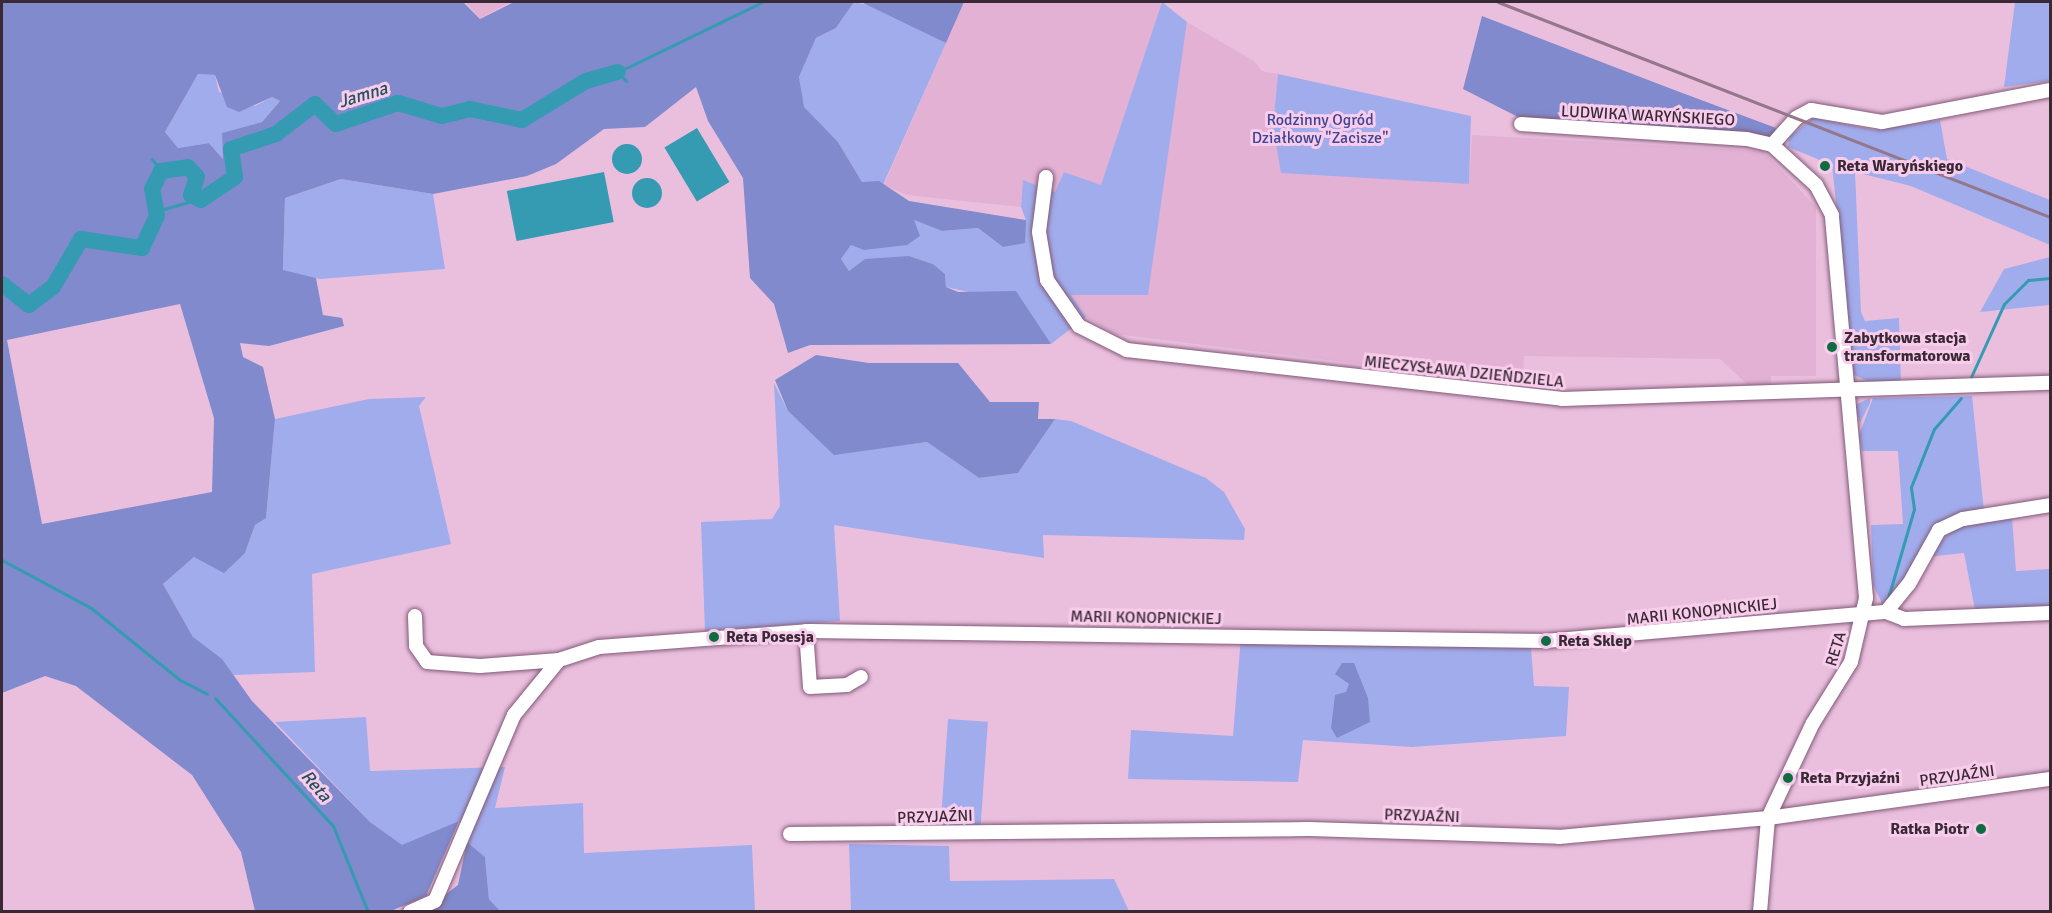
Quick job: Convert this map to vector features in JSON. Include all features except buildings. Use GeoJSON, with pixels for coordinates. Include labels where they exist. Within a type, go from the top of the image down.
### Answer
{"type":"FeatureCollection","features":[{"type":"Feature","properties":{"kind":"street"},"geometry":{"type":"LineString","coordinates":[[1844,392],[1832,215],[1816,185],[1772,145],[1796,118],[1811,110],[1882,122],[2050,90]]}},
{"type":"Feature","properties":{"kind":"street","name":"LUDWIKA WARYŃSKIEGO"},"geometry":{"type":"LineString","coordinates":[[1521,124],[1747,139],[1772,145]]}},
{"type":"Feature","properties":{"kind":"street","name":"MIECZYSŁAWA DZIEŃDZIELA"},"geometry":{"type":"LineString","coordinates":[[1046,177],[1039,232],[1047,280],[1079,326],[1127,350],[1519,396],[1844,392],[2050,383]]}},
{"type":"Feature","properties":{"kind":"street","name":"RETA"},"geometry":{"type":"LineString","coordinates":[[1760,912],[1768,818],[1813,723],[1844,678],[1864,613],[1861,508],[1844,392]]}},
{"type":"Feature","properties":{"kind":"street"},"geometry":{"type":"LineString","coordinates":[[1886,612],[1910,584],[1939,530],[1963,519],[2050,505]]}},
{"type":"Feature","properties":{"kind":"street"},"geometry":{"type":"LineString","coordinates":[[1864,613],[1886,612],[1904,619],[2050,613]]}},
{"type":"Feature","properties":{"kind":"street","name":"MARII KONOPNICKIEJ"},"geometry":{"type":"LineString","coordinates":[[415,616],[416,646],[427,662],[480,666],[559,660],[645,640],[806,631],[1546,641],[1864,613]]}},
{"type":"Feature","properties":{"kind":"street"},"geometry":{"type":"LineString","coordinates":[[806,631],[810,687],[848,685],[861,677]]}},
{"type":"Feature","properties":{"kind":"street"},"geometry":{"type":"LineString","coordinates":[[410,912],[435,902],[493,770],[514,715],[559,660]]}},
{"type":"Feature","properties":{"kind":"street","name":"PRZYJAŹNI"},"geometry":{"type":"LineString","coordinates":[[790,834],[1309,830],[1559,837],[1768,818],[2050,779]]}},
{"type":"Feature","properties":{"kind":"shaded area"},"geometry":{"type":"Polygon","coordinates":[[[2,2],[463,2],[480,19],[514,2],[854,2],[836,28],[816,38],[799,77],[804,107],[838,142],[862,182],[879,181],[909,201],[1026,220],[1025,243],[1003,247],[978,228],[942,231],[914,220],[920,236],[907,245],[864,250],[851,245],[841,259],[849,271],[865,259],[909,256],[933,264],[945,274],[946,287],[958,292],[1016,291],[1051,344],[810,345],[788,353],[774,304],[750,278],[743,178],[708,121],[696,87],[645,127],[604,129],[556,164],[527,176],[433,194],[341,179],[285,198],[283,270],[316,278],[323,315],[342,318],[344,326],[269,346],[240,343],[243,357],[263,367],[275,419],[266,518],[255,525],[245,553],[224,573],[194,557],[163,584],[193,637],[222,659],[252,701],[370,822],[402,845],[459,821],[426,896],[391,911],[255,911],[241,852],[192,775],[76,686],[45,676],[2,693],[2,2]],[[198,74],[165,132],[178,148],[209,143],[223,159],[222,133],[262,122],[280,101],[272,97],[239,112],[227,107],[215,75],[198,74]],[[180,304],[7,340],[42,524],[212,492],[214,418],[180,304]]]}},
{"type":"Feature","properties":{"kind":"shaded area"},"geometry":{"type":"Polygon","coordinates":[[[465,2],[510,2],[480,18],[465,2]]]}},
{"type":"Feature","properties":{"kind":"shaded area"},"geometry":{"type":"Polygon","coordinates":[[[861,2],[964,2],[946,43],[861,2]]]}},
{"type":"Feature","properties":{"kind":"shaded area"},"geometry":{"type":"Polygon","coordinates":[[[964,2],[1162,2],[1101,186],[1065,172],[1055,192],[1023,180],[1021,207],[907,195],[884,185],[964,2]]]}},
{"type":"Feature","properties":{"kind":"shaded area"},"geometry":{"type":"Polygon","coordinates":[[[1482,16],[1776,128],[1772,137],[1520,118],[1463,89],[1482,16]]]}},
{"type":"Feature","properties":{"kind":"shaded area"},"geometry":{"type":"Polygon","coordinates":[[[1187,22],[1254,61],[1262,71],[1278,74],[1273,126],[1469,183],[1472,135],[1763,151],[1816,207],[1816,376],[1771,376],[1771,385],[1751,388],[1720,359],[1524,356],[1523,384],[1115,334],[1086,317],[1070,295],[1148,294],[1187,22]]]}},
{"type":"Feature","properties":{"kind":"shaded area"},"geometry":{"type":"Polygon","coordinates":[[[697,128],[729,182],[697,202],[664,148],[697,128]]]}},
{"type":"Feature","properties":{"kind":"shaded area"},"geometry":{"type":"Polygon","coordinates":[[[627,144],[638,148],[642,159],[638,170],[627,174],[616,170],[612,159],[616,148],[627,144]]]}},
{"type":"Feature","properties":{"kind":"shaded area"},"geometry":{"type":"Polygon","coordinates":[[[604,172],[614,222],[517,241],[507,191],[604,172]]]}},
{"type":"Feature","properties":{"kind":"shaded area"},"geometry":{"type":"Polygon","coordinates":[[[647,178],[658,182],[662,193],[658,204],[647,208],[636,204],[632,193],[636,182],[647,178]]]}},
{"type":"Feature","properties":{"kind":"shaded area"},"geometry":{"type":"Polygon","coordinates":[[[816,355],[869,363],[958,363],[990,402],[1039,402],[1038,419],[1055,419],[1018,473],[979,478],[927,442],[834,455],[788,411],[775,380],[816,355]]]}},
{"type":"Feature","properties":{"kind":"shaded area"},"geometry":{"type":"Polygon","coordinates":[[[1342,663],[1354,663],[1368,698],[1370,722],[1337,738],[1331,728],[1335,695],[1346,692],[1349,684],[1335,674],[1342,663]]]}},
{"type":"Feature","properties":{"kind":"shaded area"},"geometry":{"type":"Polygon","coordinates":[[[467,842],[485,857],[489,899],[500,911],[423,912],[458,885],[467,842]]]}},
{"type":"Feature","properties":{"kind":"green space"},"geometry":{"type":"Polygon","coordinates":[[[854,2],[883,8],[946,43],[883,185],[862,182],[838,142],[803,107],[799,77],[816,38],[836,28],[854,2]]]}},
{"type":"Feature","properties":{"kind":"green space"},"geometry":{"type":"Polygon","coordinates":[[[1162,2],[1187,22],[1148,295],[1071,295],[1086,317],[1051,344],[1036,325],[973,293],[946,287],[945,274],[933,264],[909,256],[849,271],[841,259],[851,245],[914,220],[942,231],[978,228],[1003,247],[1026,220],[1021,207],[1023,180],[1055,192],[1064,172],[1101,185],[1162,2]]]}},
{"type":"Feature","properties":{"kind":"green space"},"geometry":{"type":"Polygon","coordinates":[[[2015,2],[2050,2],[2050,81],[2004,87],[2015,2]]]}},
{"type":"Feature","properties":{"kind":"green space"},"geometry":{"type":"Polygon","coordinates":[[[198,74],[215,75],[219,92],[255,106],[272,97],[280,101],[262,122],[222,134],[224,160],[209,143],[178,148],[165,132],[198,74]]]}},
{"type":"Feature","properties":{"kind":"green space","name":"Rodzinny Ogród Działkowy \"Zacisze\""},"geometry":{"type":"Polygon","coordinates":[[[1278,74],[1471,116],[1469,184],[1281,173],[1273,126],[1278,74]]]}},
{"type":"Feature","properties":{"kind":"green space"},"geometry":{"type":"Polygon","coordinates":[[[1813,118],[1875,130],[1940,120],[1947,159],[2050,200],[2050,245],[1911,186],[1855,172],[1861,312],[1865,321],[1899,318],[1901,384],[1876,385],[1854,375],[1832,165],[1788,147],[1789,137],[1813,118]]]}},
{"type":"Feature","properties":{"kind":"green space"},"geometry":{"type":"Polygon","coordinates":[[[341,179],[433,194],[445,269],[320,279],[283,271],[285,198],[341,179]]]}},
{"type":"Feature","properties":{"kind":"green space"},"geometry":{"type":"Polygon","coordinates":[[[2050,257],[2050,305],[1980,312],[2004,269],[2050,257]]]}},
{"type":"Feature","properties":{"kind":"green space"},"geometry":{"type":"Polygon","coordinates":[[[774,383],[788,411],[834,454],[927,442],[979,478],[1018,473],[1055,419],[1071,421],[1206,478],[1224,492],[1245,529],[1244,540],[1043,535],[1044,558],[834,525],[840,621],[705,631],[701,522],[772,519],[780,506],[774,383]]]}},
{"type":"Feature","properties":{"kind":"green space"},"geometry":{"type":"Polygon","coordinates":[[[1972,396],[1984,511],[1945,521],[1907,584],[1884,607],[1873,585],[1871,525],[1903,524],[1898,451],[1862,451],[1859,435],[1873,398],[1972,396]]]}},
{"type":"Feature","properties":{"kind":"green space"},"geometry":{"type":"Polygon","coordinates":[[[426,397],[419,406],[451,544],[312,574],[315,672],[233,675],[193,637],[163,584],[194,557],[245,553],[255,525],[266,517],[275,419],[369,399],[426,397]]]}},
{"type":"Feature","properties":{"kind":"green space"},"geometry":{"type":"Polygon","coordinates":[[[1870,398],[1870,403],[1860,423],[1855,405],[1870,398]]]}},
{"type":"Feature","properties":{"kind":"green space"},"geometry":{"type":"Polygon","coordinates":[[[2012,517],[2016,571],[2050,569],[2050,608],[1976,615],[1964,553],[1926,557],[1956,526],[2012,517]]]}},
{"type":"Feature","properties":{"kind":"green space"},"geometry":{"type":"Polygon","coordinates":[[[1241,636],[1531,648],[1534,686],[1569,687],[1566,736],[1412,747],[1303,740],[1298,782],[1128,779],[1131,730],[1233,736],[1241,636]]]}},
{"type":"Feature","properties":{"kind":"green space"},"geometry":{"type":"Polygon","coordinates":[[[366,717],[370,771],[505,767],[495,808],[583,803],[584,853],[752,845],[755,911],[500,911],[489,899],[485,857],[467,842],[459,821],[402,846],[370,822],[275,722],[366,717]]]}},
{"type":"Feature","properties":{"kind":"green space"},"geometry":{"type":"Polygon","coordinates":[[[948,719],[988,722],[980,829],[941,826],[948,719]]]}},
{"type":"Feature","properties":{"kind":"green space"},"geometry":{"type":"Polygon","coordinates":[[[849,844],[949,846],[950,881],[1114,879],[1129,911],[851,911],[849,844]]]}},
{"type":"Feature","properties":{"kind":"waterway","name":"Jamna"},"geometry":{"type":"LineString","coordinates":[[618,72],[762,2]]}},
{"type":"Feature","properties":{"kind":"waterway"},"geometry":{"type":"LineString","coordinates":[[618,72],[626,81]]}},
{"type":"Feature","properties":{"kind":"waterway","name":"Jamna"},"geometry":{"type":"LineString","coordinates":[[2,284],[29,305],[53,287],[81,239],[142,248],[157,216],[152,189],[161,171],[188,167],[197,177],[191,195],[201,200],[235,177],[231,149],[276,134],[315,104],[336,124],[398,103],[442,116],[470,109],[522,120],[586,81],[618,72]]}},
{"type":"Feature","properties":{"kind":"waterway"},"geometry":{"type":"LineString","coordinates":[[152,159],[161,171]]}},
{"type":"Feature","properties":{"kind":"waterway"},"geometry":{"type":"LineString","coordinates":[[157,211],[195,200]]}},
{"type":"Feature","properties":{"kind":"waterway"},"geometry":{"type":"LineString","coordinates":[[1971,377],[2004,304],[2028,280],[2050,278]]}},
{"type":"Feature","properties":{"kind":"waterway"},"geometry":{"type":"LineString","coordinates":[[1888,598],[1914,509],[1911,487],[1934,429],[1961,398]]}},
{"type":"Feature","properties":{"kind":"waterway","name":"Reta"},"geometry":{"type":"LineString","coordinates":[[2,560],[91,608],[180,680],[207,694]]}},
{"type":"Feature","properties":{"kind":"waterway","name":"Reta"},"geometry":{"type":"LineString","coordinates":[[215,698],[333,826],[368,912]]}},
{"type":"Feature","properties":{"kind":"railway"},"geometry":{"type":"LineString","coordinates":[[1498,2],[2050,217]]}},
{"type":"Feature","properties":{"kind":"place","name":"Reta Waryńskiego"},"geometry":{"type":"Point","coordinates":[1825,166]}},
{"type":"Feature","properties":{"kind":"place","name":"Zabytkowa stacja transformatorowa"},"geometry":{"type":"Point","coordinates":[1832,347]}},
{"type":"Feature","properties":{"kind":"place","name":"Reta Posesja"},"geometry":{"type":"Point","coordinates":[714,637]}},
{"type":"Feature","properties":{"kind":"place","name":"Reta Sklep"},"geometry":{"type":"Point","coordinates":[1546,641]}},
{"type":"Feature","properties":{"kind":"place","name":"Reta Przyjaźni"},"geometry":{"type":"Point","coordinates":[1788,778]}},
{"type":"Feature","properties":{"kind":"place","name":"Ratka Piotr"},"geometry":{"type":"Point","coordinates":[1981,829]}}]}
